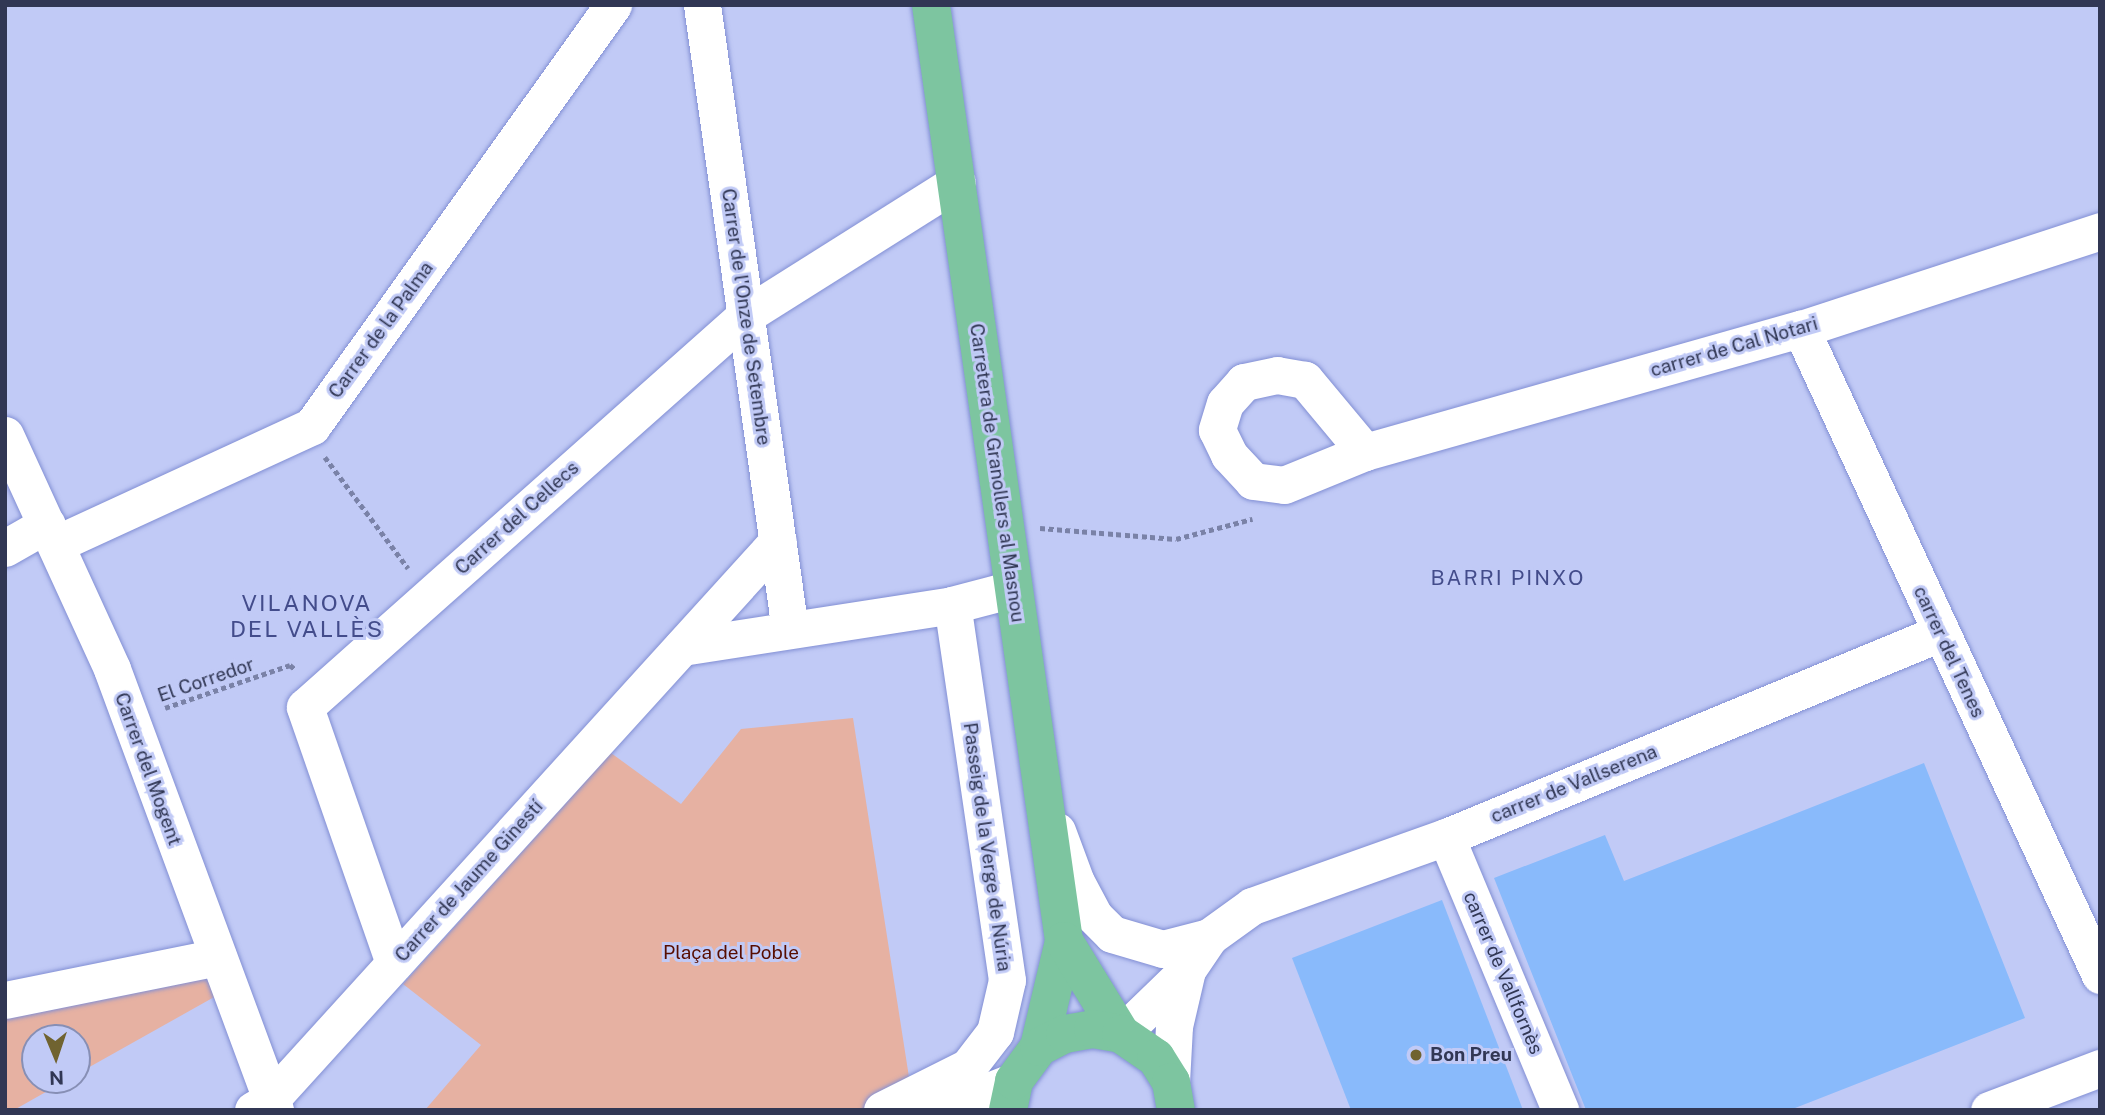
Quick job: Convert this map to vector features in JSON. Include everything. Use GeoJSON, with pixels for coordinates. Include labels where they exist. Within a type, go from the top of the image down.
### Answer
{"type":"FeatureCollection","features":[{"type":"Feature","properties":{"kind":"main road","name":"Carretera de Granollers al Masnou"},"geometry":{"type":"LineString","coordinates":[[931,5],[1064,941],[1039,1047]]}},
{"type":"Feature","properties":{"kind":"main road","name":"Carretera de Granollers al Masnou"},"geometry":{"type":"LineString","coordinates":[[1064,941],[1121,1034]]}},
{"type":"Feature","properties":{"kind":"main road"},"geometry":{"type":"LineString","coordinates":[[1011,1095],[1039,1047],[1079,1030],[1121,1034],[1156,1058],[1174,1096]]}},
{"type":"Feature","properties":{"kind":"street","name":"Carrer de la Palma"},"geometry":{"type":"LineString","coordinates":[[5,548],[52,534],[305,429],[614,5]]}},
{"type":"Feature","properties":{"kind":"street","name":"Carrer de l'Onze de Setembre"},"geometry":{"type":"LineString","coordinates":[[702,5],[790,630]]}},
{"type":"Feature","properties":{"kind":"street","name":"Carrer del Cellecs"},"geometry":{"type":"LineString","coordinates":[[394,964],[305,707],[746,315],[957,182]]}},
{"type":"Feature","properties":{"kind":"street","name":"carrer de Cal Notari"},"geometry":{"type":"LineString","coordinates":[[1284,485],[1365,452],[1801,328],[2100,230]]}},
{"type":"Feature","properties":{"kind":"street","name":"carrer del Tenes"},"geometry":{"type":"LineString","coordinates":[[1801,328],[2100,975]]}},
{"type":"Feature","properties":{"kind":"street"},"geometry":{"type":"LineString","coordinates":[[1284,485],[1253,481],[1229,455],[1217,429],[1226,403],[1244,382],[1277,375],[1306,380],[1365,452]]}},
{"type":"Feature","properties":{"kind":"street","name":"Carrer del Mogent"},"geometry":{"type":"LineString","coordinates":[[5,435],[52,534],[131,720],[218,957],[266,1106]]}},
{"type":"Feature","properties":{"kind":"street","name":"Carrer de Jaume Ginestí"},"geometry":{"type":"LineString","coordinates":[[266,1106],[778,541]]}},
{"type":"Feature","properties":{"kind":"street"},"geometry":{"type":"LineString","coordinates":[[682,647],[952,605],[1013,589]]}},
{"type":"Feature","properties":{"kind":"street","name":"Passeig de la Verge de Núria"},"geometry":{"type":"LineString","coordinates":[[882,1110],[968,1067],[995,1032],[1007,979],[952,605]]}},
{"type":"Feature","properties":{"kind":"street","name":"carrer de Vallserena"},"geometry":{"type":"LineString","coordinates":[[1121,1034],[1186,970],[1209,937],[1252,906],[1446,837],[1940,633]]}},
{"type":"Feature","properties":{"kind":"street","name":"carrer de Vallserena"},"geometry":{"type":"LineString","coordinates":[[1045,799],[1076,883],[1094,916],[1112,934],[1163,949],[1209,937]]}},
{"type":"Feature","properties":{"kind":"street","name":"carrer de Vallfornès"},"geometry":{"type":"LineString","coordinates":[[1446,837],[1560,1110]]}},
{"type":"Feature","properties":{"kind":"street"},"geometry":{"type":"LineString","coordinates":[[5,1000],[218,957]]}},
{"type":"Feature","properties":{"kind":"street","name":"carrer de Vallserena"},"geometry":{"type":"LineString","coordinates":[[1174,1096],[1174,1026],[1186,970]]}},
{"type":"Feature","properties":{"kind":"street"},"geometry":{"type":"LineString","coordinates":[[1989,1110],[2100,1068]]}},
{"type":"Feature","properties":{"kind":"street"},"geometry":{"type":"LineString","coordinates":[[940,1110],[1011,1095]]}},
{"type":"Feature","properties":{"kind":"path"},"geometry":{"type":"LineString","coordinates":[[305,429],[429,597]]}},
{"type":"Feature","properties":{"kind":"path"},"geometry":{"type":"LineString","coordinates":[[1004,525],[1176,539],[1271,515],[1284,485]]}},
{"type":"Feature","properties":{"kind":"path","name":"El Corredor"},"geometry":{"type":"LineString","coordinates":[[131,720],[290,665],[323,691]]}},
{"type":"Feature","properties":{"kind":"green space","name":"Plaça del Poble"},"geometry":{"type":"Polygon","coordinates":[[[853,718],[911,1090],[878,1110],[425,1110],[481,1045],[403,984],[611,753],[681,804],[741,729],[853,718]]]}},
{"type":"Feature","properties":{"kind":"green space"},"geometry":{"type":"Polygon","coordinates":[[[209,973],[216,996],[91,1066],[91,1024],[21,1024],[21,1094],[42,1094],[14,1110],[5,1110],[5,1019],[209,973]]]}},
{"type":"Feature","properties":{"kind":"building"},"geometry":{"type":"Polygon","coordinates":[[[1924,763],[2025,1018],[1790,1110],[1586,1110],[1494,878],[1605,835],[1624,881],[1924,763]]]}},
{"type":"Feature","properties":{"kind":"building","name":"Bon Preu"},"geometry":{"type":"Polygon","coordinates":[[[1442,900],[1523,1110],[1351,1110],[1292,958],[1442,900]]]}},
{"type":"Feature","properties":{"kind":"place","name":"Bon Preu"},"geometry":{"type":"Point","coordinates":[1416,1055]}},
{"type":"Feature","properties":{"kind":"district","name":"BARRI PINXO"},"geometry":{"type":"Point","coordinates":[1508,578]}},
{"type":"Feature","properties":{"kind":"district","name":"VILANOVA DEL VALLÈS"},"geometry":{"type":"Point","coordinates":[307,616]}}]}
